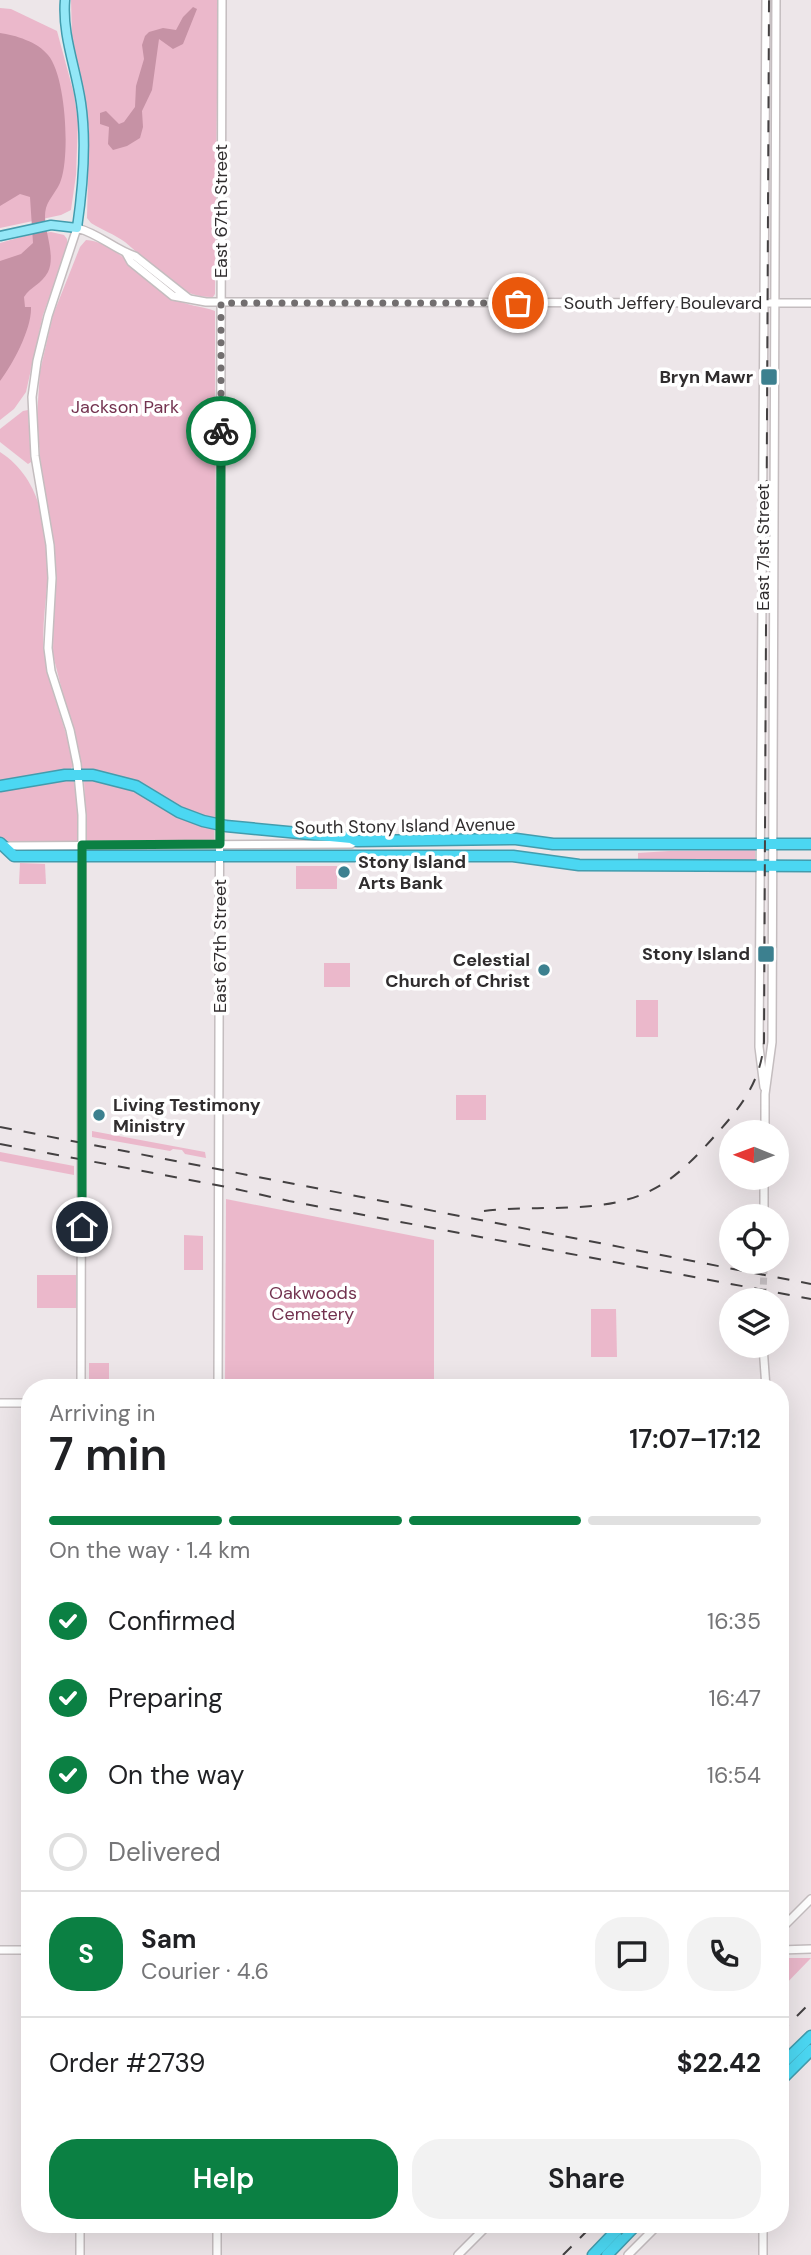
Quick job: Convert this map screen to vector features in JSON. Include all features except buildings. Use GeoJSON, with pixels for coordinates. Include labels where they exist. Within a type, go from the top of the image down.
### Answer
{"type":"FeatureCollection","features":[{"type":"Feature","properties":{"kind":"highway"},"geometry":{"type":"LineString","coordinates":[[0,786],[79,774],[123,781],[186,815],[220,825],[351,838],[358,841]]}},
{"type":"Feature","properties":{"kind":"highway","name":"South Stony Island Avenue"},"geometry":{"type":"LineString","coordinates":[[358,841],[516,839],[553,844],[811,844]]}},
{"type":"Feature","properties":{"kind":"highway","name":"South Stony Island Avenue"},"geometry":{"type":"LineString","coordinates":[[1,848],[14,856],[82,850],[220,849],[513,856],[579,865],[811,866]]}},
{"type":"Feature","properties":{"kind":"highway"},"geometry":{"type":"LineString","coordinates":[[789,2057],[811,2036]]}},
{"type":"Feature","properties":{"kind":"highway"},"geometry":{"type":"LineString","coordinates":[[789,2072],[811,2050]]}},
{"type":"Feature","properties":{"kind":"highway"},"geometry":{"type":"LineString","coordinates":[[593,2255],[617,2233]]}},
{"type":"Feature","properties":{"kind":"highway"},"geometry":{"type":"LineString","coordinates":[[607,2255],[620,2233]]}},
{"type":"Feature","properties":{"kind":"main road"},"geometry":{"type":"LineString","coordinates":[[0,236],[27,228],[51,225],[77,228],[83,170],[83,124],[67,39],[65,0]]}},
{"type":"Feature","properties":{"kind":"street","name":"East 67th Street"},"geometry":{"type":"LineString","coordinates":[[218,1379],[222,0]]}},
{"type":"Feature","properties":{"kind":"street","name":"East 71st Street"},"geometry":{"type":"LineString","coordinates":[[765,1120],[765,1094],[759,1047],[766,0]]}},
{"type":"Feature","properties":{"kind":"street","name":"East 71st Street"},"geometry":{"type":"LineString","coordinates":[[765,1094],[772,1042],[774,866],[776,0]]}},
{"type":"Feature","properties":{"kind":"street","name":"South Jeffery Boulevard"},"geometry":{"type":"LineString","coordinates":[[77,228],[100,236],[135,256],[188,298],[221,303],[811,303]]}},
{"type":"Feature","properties":{"kind":"street"},"geometry":{"type":"LineString","coordinates":[[77,228],[44,329],[32,397],[34,447],[51,557],[49,660],[70,730],[79,774],[82,850],[81,1379]]}},
{"type":"Feature","properties":{"kind":"street","name":"South Stony Island Avenue"},"geometry":{"type":"LineString","coordinates":[[220,849],[351,844],[358,841]]}},
{"type":"Feature","properties":{"kind":"street","name":"South Stony Island Avenue"},"geometry":{"type":"LineString","coordinates":[[1,848],[82,850]]}},
{"type":"Feature","properties":{"kind":"street"},"geometry":{"type":"LineString","coordinates":[[764,1358],[765,1379]]}},
{"type":"Feature","properties":{"kind":"street"},"geometry":{"type":"LineString","coordinates":[[0,1403],[21,1403]]}},
{"type":"Feature","properties":{"kind":"street"},"geometry":{"type":"LineString","coordinates":[[789,1921],[811,1899]]}},
{"type":"Feature","properties":{"kind":"street"},"geometry":{"type":"LineString","coordinates":[[789,1950],[811,1949]]}},
{"type":"Feature","properties":{"kind":"street"},"geometry":{"type":"LineString","coordinates":[[0,1951],[21,1951]]}},
{"type":"Feature","properties":{"kind":"street"},"geometry":{"type":"LineString","coordinates":[[80,2233],[80,2255]]}},
{"type":"Feature","properties":{"kind":"street"},"geometry":{"type":"LineString","coordinates":[[217,2233],[217,2255]]}},
{"type":"Feature","properties":{"kind":"street"},"geometry":{"type":"LineString","coordinates":[[458,2255],[480,2233]]}},
{"type":"Feature","properties":{"kind":"street"},"geometry":{"type":"LineString","coordinates":[[628,2255],[649,2233]]}},
{"type":"Feature","properties":{"kind":"street"},"geometry":{"type":"LineString","coordinates":[[763,2233],[763,2255]]}},
{"type":"Feature","properties":{"kind":"green space"},"geometry":{"type":"Polygon","coordinates":[[[71,0],[218,0],[213,297],[199,296],[176,286],[125,242],[87,218],[89,129],[72,37],[71,0]]]}},
{"type":"Feature","properties":{"kind":"green space"},"geometry":{"type":"Polygon","coordinates":[[[0,8],[11,9],[57,31],[74,94],[78,121],[76,175],[71,210],[61,215],[0,228],[0,8]]]}},
{"type":"Feature","properties":{"kind":"green space","name":"Jackson Park"},"geometry":{"type":"Polygon","coordinates":[[[51,232],[64,235],[67,248],[43,315],[26,392],[14,409],[0,420],[0,243],[51,232]]]}},
{"type":"Feature","properties":{"kind":"green space","name":"Jackson Park"},"geometry":{"type":"Polygon","coordinates":[[[86,240],[98,242],[120,255],[173,298],[215,311],[216,818],[213,820],[179,808],[133,781],[82,769],[53,655],[54,547],[41,471],[37,416],[40,371],[53,315],[80,247],[86,240]]]}},
{"type":"Feature","properties":{"kind":"green space","name":"Jackson Park"},"geometry":{"type":"Polygon","coordinates":[[[28,410],[31,462],[28,464],[0,442],[0,429],[28,410]]]}},
{"type":"Feature","properties":{"kind":"green space"},"geometry":{"type":"Polygon","coordinates":[[[0,452],[27,478],[41,512],[47,549],[44,648],[47,671],[73,766],[69,771],[0,782],[0,452]]]}},
{"type":"Feature","properties":{"kind":"green space"},"geometry":{"type":"Polygon","coordinates":[[[68,779],[76,783],[78,841],[11,843],[0,837],[0,790],[68,779]]]}},
{"type":"Feature","properties":{"kind":"green space"},"geometry":{"type":"Polygon","coordinates":[[[95,779],[132,788],[183,818],[214,828],[214,841],[87,842],[84,781],[95,779]]]}},
{"type":"Feature","properties":{"kind":"green space"},"geometry":{"type":"Polygon","coordinates":[[[755,850],[755,861],[638,859],[638,853],[755,850]]]}},
{"type":"Feature","properties":{"kind":"green space"},"geometry":{"type":"Polygon","coordinates":[[[20,863],[45,864],[46,884],[19,884],[20,863]]]}},
{"type":"Feature","properties":{"kind":"green space"},"geometry":{"type":"Polygon","coordinates":[[[296,866],[337,866],[337,889],[296,889],[296,866]]]}},
{"type":"Feature","properties":{"kind":"green space"},"geometry":{"type":"Polygon","coordinates":[[[324,963],[350,963],[350,987],[324,987],[324,963]]]}},
{"type":"Feature","properties":{"kind":"green space"},"geometry":{"type":"Polygon","coordinates":[[[636,1000],[658,1000],[658,1037],[636,1037],[636,1000]]]}},
{"type":"Feature","properties":{"kind":"green space"},"geometry":{"type":"Polygon","coordinates":[[[456,1095],[486,1095],[486,1120],[456,1120],[456,1095]]]}},
{"type":"Feature","properties":{"kind":"green space"},"geometry":{"type":"Polygon","coordinates":[[[92,1131],[205,1152],[206,1158],[185,1154],[182,1150],[170,1151],[92,1137],[92,1131]]]}},
{"type":"Feature","properties":{"kind":"green space"},"geometry":{"type":"Polygon","coordinates":[[[0,1152],[74,1166],[74,1175],[0,1161],[0,1152]]]}},
{"type":"Feature","properties":{"kind":"green space","name":"Oakwoods Cemetery"},"geometry":{"type":"Polygon","coordinates":[[[226,1199],[434,1240],[434,1379],[225,1379],[226,1199]]]}},
{"type":"Feature","properties":{"kind":"green space"},"geometry":{"type":"Polygon","coordinates":[[[184,1235],[203,1236],[203,1270],[184,1270],[184,1235]]]}},
{"type":"Feature","properties":{"kind":"green space"},"geometry":{"type":"Polygon","coordinates":[[[37,1275],[76,1275],[76,1308],[37,1308],[37,1275]]]}},
{"type":"Feature","properties":{"kind":"green space"},"geometry":{"type":"Polygon","coordinates":[[[591,1309],[616,1309],[617,1357],[591,1357],[591,1309]]]}},
{"type":"Feature","properties":{"kind":"green space"},"geometry":{"type":"Polygon","coordinates":[[[89,1363],[109,1363],[109,1379],[89,1379],[89,1363]]]}},
{"type":"Feature","properties":{"kind":"green space"},"geometry":{"type":"Polygon","coordinates":[[[789,1958],[811,1958],[789,1981],[789,1958]]]}},
{"type":"Feature","properties":{"kind":"shaded area"},"geometry":{"type":"Polygon","coordinates":[[[193,7],[197,9],[183,44],[173,49],[159,39],[152,90],[142,111],[143,127],[140,138],[113,150],[108,144],[109,127],[100,124],[100,113],[106,111],[119,124],[124,122],[135,107],[136,86],[144,59],[142,45],[145,36],[163,28],[176,30],[193,7]]]}},
{"type":"Feature","properties":{"kind":"shaded area"},"geometry":{"type":"Polygon","coordinates":[[[0,33],[26,40],[48,55],[59,80],[66,135],[61,180],[47,204],[45,215],[50,265],[45,276],[24,297],[25,307],[31,307],[28,325],[16,356],[0,381],[0,261],[21,254],[33,243],[30,197],[20,194],[0,206],[0,33]]]}},
{"type":"Feature","properties":{"kind":"tunnel"},"geometry":{"type":"LineString","coordinates":[[763,1288],[764,1274]]}},
{"type":"Feature","properties":{"kind":"railway"},"geometry":{"type":"LineString","coordinates":[[484,1211],[604,1205],[649,1192],[684,1168],[729,1120],[750,1090],[759,1068],[764,1042],[769,0]]}},
{"type":"Feature","properties":{"kind":"railway"},"geometry":{"type":"LineString","coordinates":[[0,1127],[811,1284]]}},
{"type":"Feature","properties":{"kind":"railway"},"geometry":{"type":"LineString","coordinates":[[0,1144],[811,1299]]}},
{"type":"Feature","properties":{"kind":"railway"},"geometry":{"type":"LineString","coordinates":[[789,2024],[811,2002]]}},
{"type":"Feature","properties":{"kind":"railway"},"geometry":{"type":"LineString","coordinates":[[563,2255],[585,2233]]}},
{"type":"Feature","properties":{"kind":"way so far"},"geometry":{"type":"LineString","coordinates":[[221,431],[221,303],[518,303]]}},
{"type":"Feature","properties":{"kind":"place","name":"Bryn Mawr"},"geometry":{"type":"Point","coordinates":[769,377]}},
{"type":"Feature","properties":{"kind":"place","name":"Stony Island Arts Bank"},"geometry":{"type":"Point","coordinates":[344,872]}},
{"type":"Feature","properties":{"kind":"place","name":"Stony Island"},"geometry":{"type":"Point","coordinates":[766,954]}},
{"type":"Feature","properties":{"kind":"place","name":"Celestial Church of Christ"},"geometry":{"type":"Point","coordinates":[544,970]}},
{"type":"Feature","properties":{"kind":"place","name":"Living Testimony Ministry"},"geometry":{"type":"Point","coordinates":[99,1115]}},
{"type":"Feature","properties":{"kind":"route"},"geometry":{"type":"LineString","coordinates":[[82,1227],[82,845],[220,844],[221,431]]}}]}
